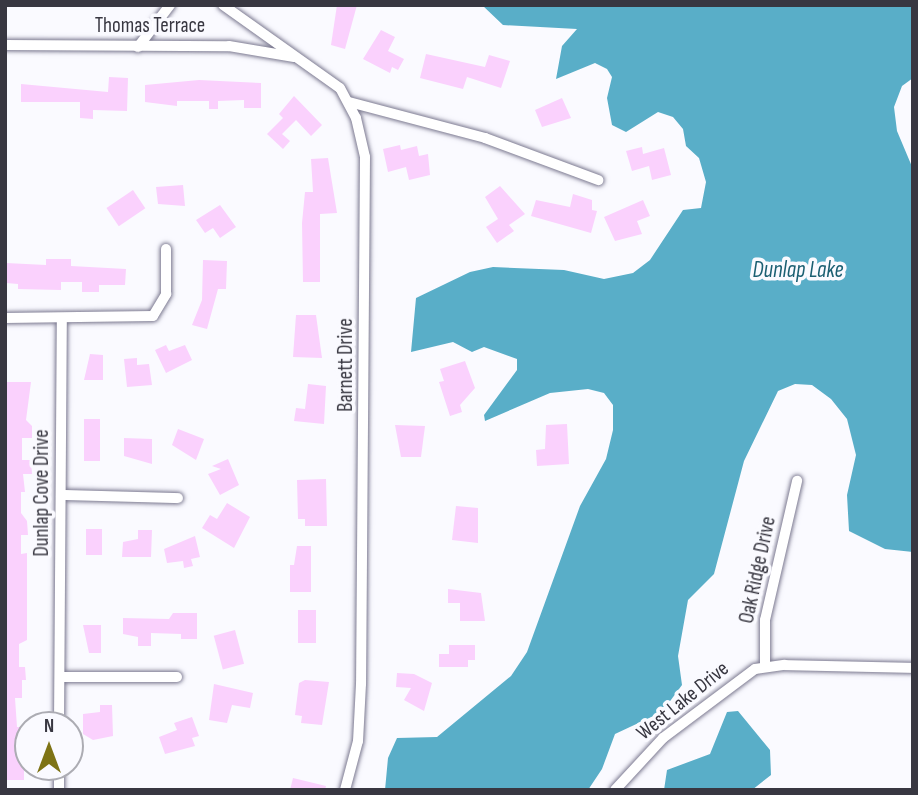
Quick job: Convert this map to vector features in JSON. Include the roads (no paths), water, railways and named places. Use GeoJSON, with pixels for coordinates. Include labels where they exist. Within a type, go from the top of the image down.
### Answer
{"type":"FeatureCollection","features":[{"type":"Feature","properties":{"kind":"street"},"geometry":{"type":"LineString","coordinates":[[138,47],[170,5]]}},
{"type":"Feature","properties":{"kind":"street","name":"Barnett Drive"},"geometry":{"type":"LineString","coordinates":[[223,5],[290,48],[294,57],[340,88],[349,102],[365,158],[365,417],[358,741],[345,790]]}},
{"type":"Feature","properties":{"kind":"street","name":"Thomas Terrace"},"geometry":{"type":"LineString","coordinates":[[5,45],[229,46],[294,57]]}},
{"type":"Feature","properties":{"kind":"street"},"geometry":{"type":"LineString","coordinates":[[349,102],[485,138],[598,180]]}},
{"type":"Feature","properties":{"kind":"street"},"geometry":{"type":"LineString","coordinates":[[5,318],[153,316],[166,294],[166,249]]}},
{"type":"Feature","properties":{"kind":"street","name":"Dunlap Cove Drive"},"geometry":{"type":"LineString","coordinates":[[59,711],[62,319]]}},
{"type":"Feature","properties":{"kind":"street","name":"Oak Ridge Drive"},"geometry":{"type":"LineString","coordinates":[[765,667],[765,620],[797,481]]}},
{"type":"Feature","properties":{"kind":"street"},"geometry":{"type":"LineString","coordinates":[[61,495],[178,498]]}},
{"type":"Feature","properties":{"kind":"street","name":"West Lake Drive"},"geometry":{"type":"LineString","coordinates":[[615,790],[663,738],[738,680],[765,667],[913,668]]}},
{"type":"Feature","properties":{"kind":"street"},"geometry":{"type":"LineString","coordinates":[[60,677],[177,677]]}},
{"type":"Feature","properties":{"kind":"water","name":"Dunlap Lake"},"geometry":{"type":"Polygon","coordinates":[[[482,5],[913,5],[913,78],[902,86],[894,107],[897,131],[913,169],[913,552],[885,549],[849,531],[847,495],[856,455],[847,419],[831,399],[812,385],[795,384],[778,391],[744,461],[714,574],[688,600],[678,656],[682,685],[662,712],[615,734],[602,769],[588,790],[385,790],[388,758],[397,738],[437,737],[511,676],[527,652],[580,506],[606,459],[613,430],[613,405],[604,393],[588,389],[550,393],[485,421],[484,415],[517,370],[517,359],[484,347],[472,352],[453,342],[411,352],[416,298],[470,272],[493,267],[564,270],[604,279],[633,273],[650,260],[683,210],[701,208],[706,182],[699,158],[686,146],[683,129],[673,117],[658,112],[626,132],[612,125],[607,98],[612,77],[607,69],[595,63],[556,79],[562,46],[577,29],[503,25],[482,5]]]}},
{"type":"Feature","properties":{"kind":"water"},"geometry":{"type":"Polygon","coordinates":[[[738,711],[770,750],[771,775],[752,790],[664,790],[667,770],[710,754],[727,712],[738,711]]]}}]}
